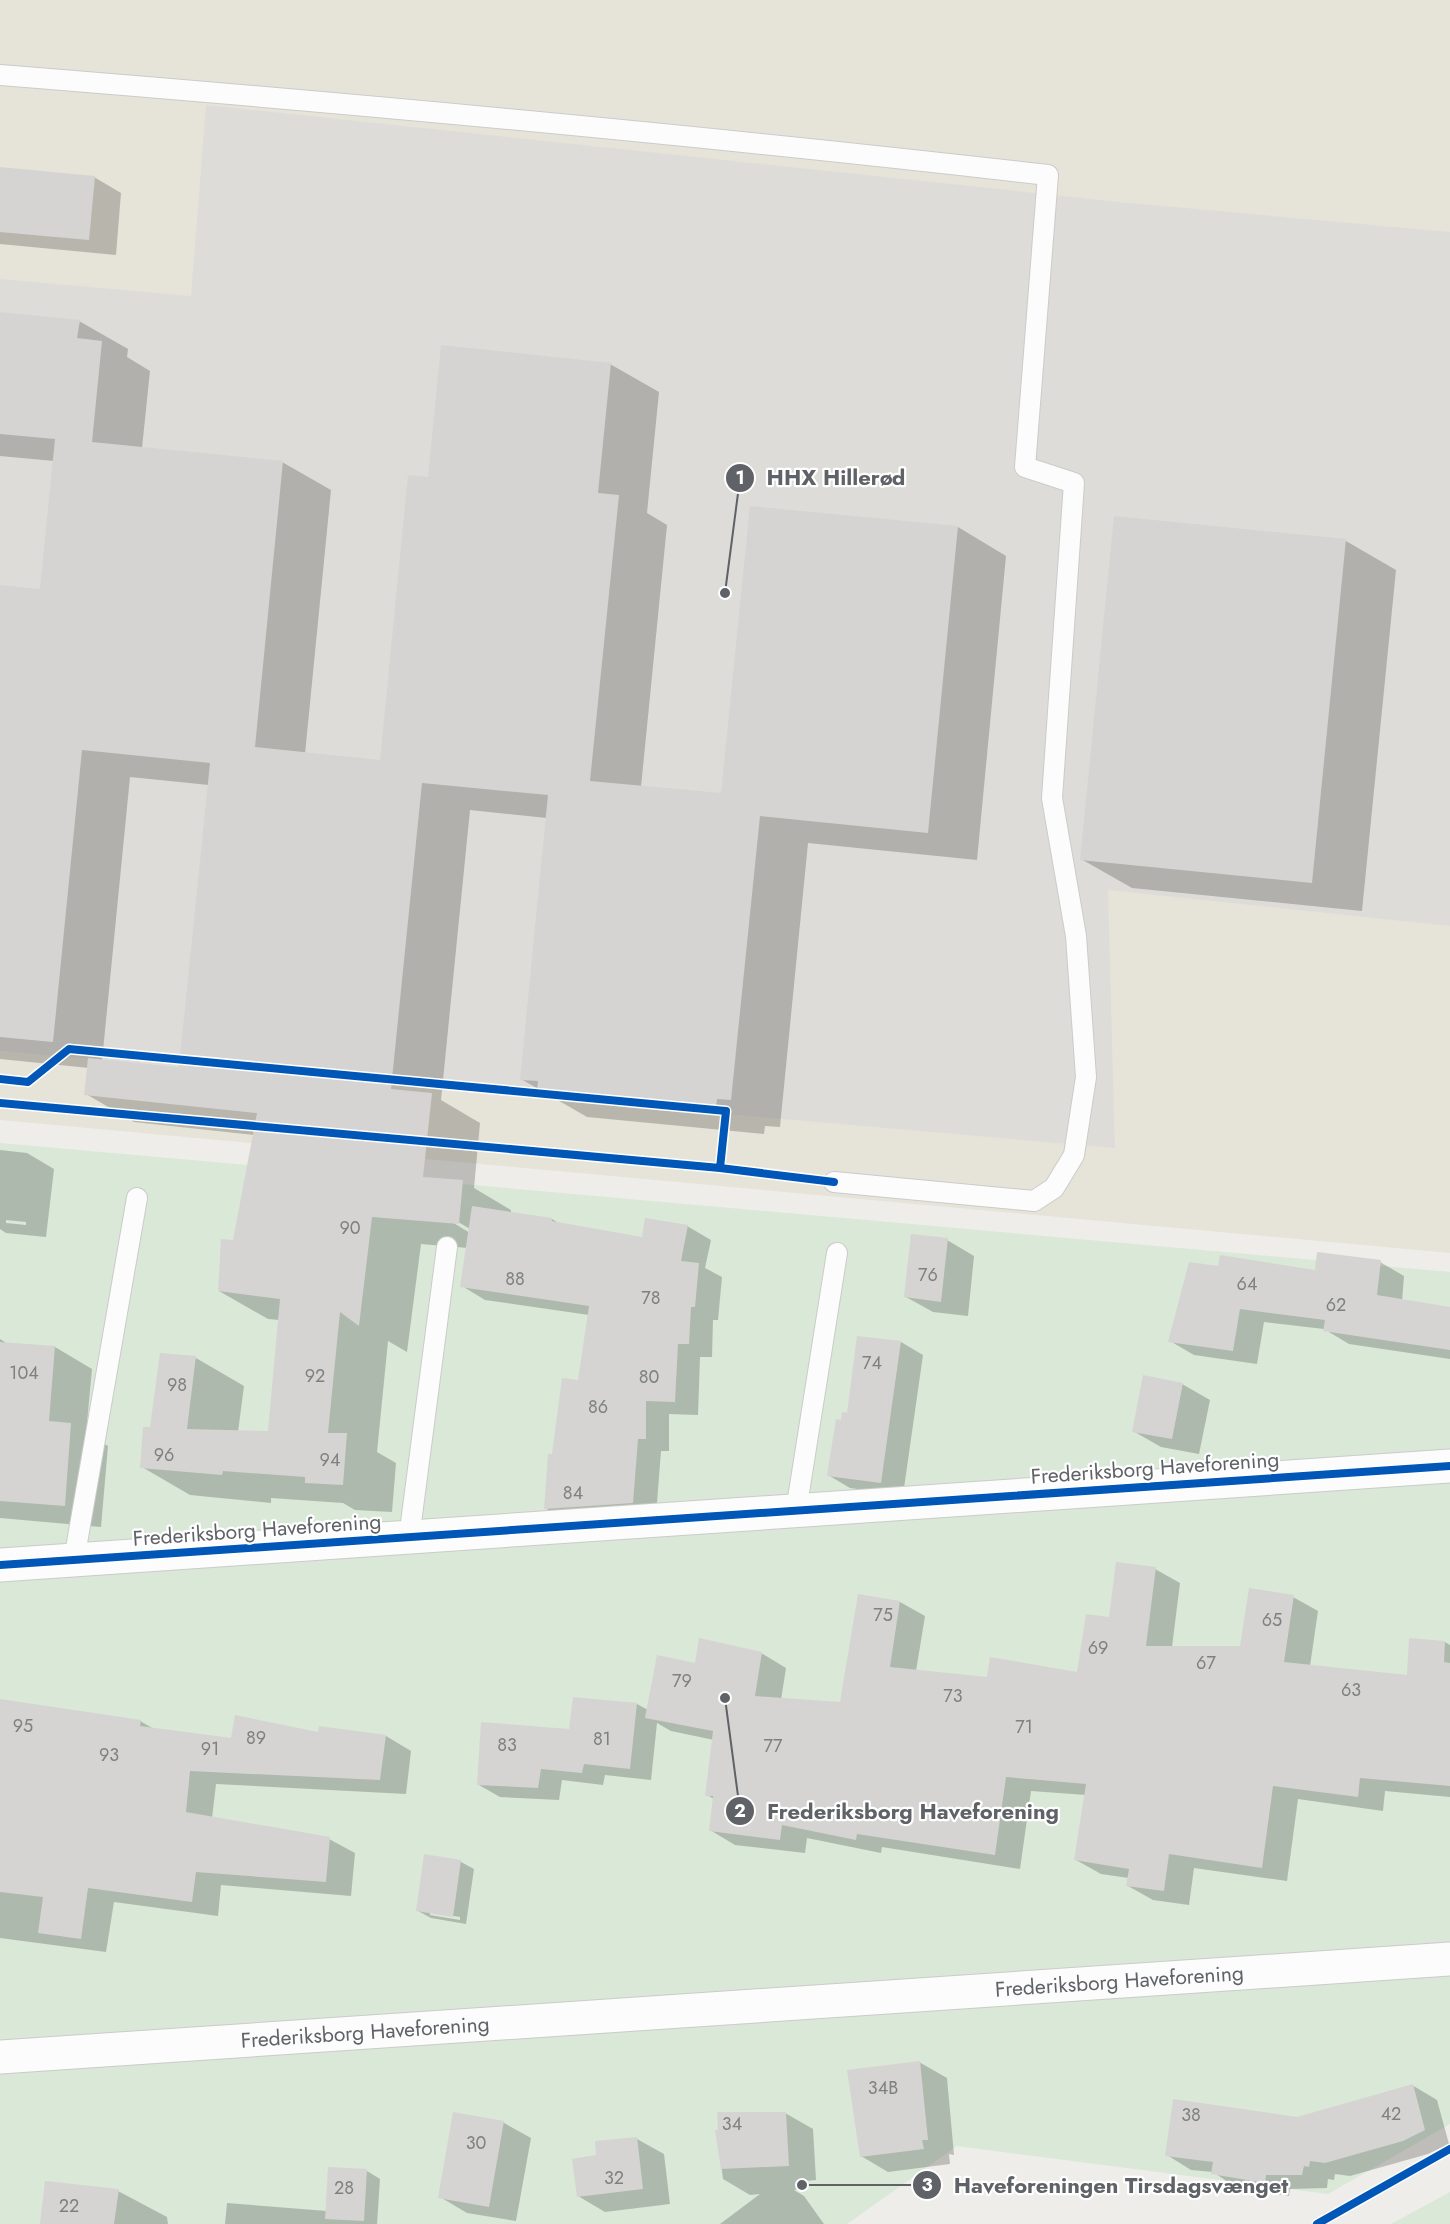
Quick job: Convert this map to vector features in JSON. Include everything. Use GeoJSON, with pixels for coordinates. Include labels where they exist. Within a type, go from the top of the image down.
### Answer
{"type":"FeatureCollection","features":[{"type":"Feature","properties":{"kind":"street","name":"Frederiksborg Haveforening"},"geometry":{"type":"LineString","coordinates":[[0,1565],[1450,1466]]}},
{"type":"Feature","properties":{"kind":"street","name":"Frederiksborg Haveforening"},"geometry":{"type":"LineString","coordinates":[[0,2057],[1450,1959]]}},
{"type":"Feature","properties":{"kind":"lane"},"geometry":{"type":"LineString","coordinates":[[0,75],[276,97],[923,160],[1048,175],[1025,467],[1074,483],[1053,798],[1076,936],[1086,1077],[1074,1155],[1054,1188],[1034,1201],[834,1182]]}},
{"type":"Feature","properties":{"kind":"lane"},"geometry":{"type":"LineString","coordinates":[[74,1560],[137,1198]]}},
{"type":"Feature","properties":{"kind":"lane","name":"Frederiksborg Haveforening"},"geometry":{"type":"LineString","coordinates":[[409,1538],[447,1247]]}},
{"type":"Feature","properties":{"kind":"lane"},"geometry":{"type":"LineString","coordinates":[[796,1511],[837,1253]]}},
{"type":"Feature","properties":{"kind":"shaded area"},"geometry":{"type":"Polygon","coordinates":[[[0,0],[1450,0],[1450,1253],[0,1120],[0,0]]]}},
{"type":"Feature","properties":{"kind":"shaded area"},"geometry":{"type":"Polygon","coordinates":[[[206,105],[1130,203],[1450,232],[1450,926],[1108,890],[1115,1148],[0,1051],[0,279],[191,296],[206,105]]]}},
{"type":"Feature","properties":{"kind":"green space"},"geometry":{"type":"Polygon","coordinates":[[[0,1143],[1450,1272],[1450,2124],[1328,2194],[957,2146],[847,2224],[0,2224],[0,1143]]]}},
{"type":"Feature","properties":{"kind":"green space"},"geometry":{"type":"Polygon","coordinates":[[[1450,2192],[1450,2224],[1391,2224],[1450,2192]]]}},
{"type":"Feature","properties":{"kind":"building"},"geometry":{"type":"Polygon","coordinates":[[[0,167],[95,176],[89,240],[0,232],[0,167]]]}},
{"type":"Feature","properties":{"kind":"building"},"geometry":{"type":"Polygon","coordinates":[[[0,312],[80,320],[77,338],[102,341],[92,442],[283,461],[255,747],[380,760],[408,475],[428,477],[441,345],[611,363],[598,493],[619,495],[590,781],[721,793],[750,506],[958,526],[928,833],[760,816],[731,1100],[717,1099],[716,1107],[537,1090],[538,1081],[520,1080],[548,795],[422,783],[391,1089],[432,1093],[423,1177],[463,1180],[459,1224],[372,1217],[359,1326],[340,1312],[328,1433],[347,1433],[343,1485],[305,1483],[305,1477],[223,1471],[222,1475],[140,1468],[143,1427],[150,1427],[160,1353],[196,1356],[187,1429],[268,1431],[280,1299],[218,1291],[221,1239],[233,1240],[257,1113],[84,1095],[88,1058],[179,1067],[210,763],[82,750],[53,1042],[0,1037],[0,585],[40,589],[55,439],[0,434],[0,312]]]}},
{"type":"Feature","properties":{"kind":"building"},"geometry":{"type":"Polygon","coordinates":[[[1114,516],[1346,539],[1312,883],[1080,860],[1114,516]]]}},
{"type":"Feature","properties":{"kind":"building"},"geometry":{"type":"Polygon","coordinates":[[[472,1206],[552,1218],[552,1221],[642,1237],[645,1218],[688,1225],[681,1261],[699,1263],[695,1307],[691,1307],[689,1344],[678,1344],[675,1402],[646,1401],[646,1439],[638,1439],[633,1503],[544,1509],[548,1454],[552,1454],[562,1378],[578,1380],[589,1306],[460,1287],[472,1206]]]}},
{"type":"Feature","properties":{"kind":"building"},"geometry":{"type":"Polygon","coordinates":[[[911,1234],[948,1238],[941,1302],[904,1297],[911,1234]]]}},
{"type":"Feature","properties":{"kind":"building"},"geometry":{"type":"Polygon","coordinates":[[[1317,1252],[1381,1260],[1377,1295],[1450,1307],[1450,1350],[1323,1331],[1325,1320],[1240,1309],[1233,1351],[1168,1342],[1189,1262],[1218,1266],[1220,1255],[1315,1270],[1317,1252]]]}},
{"type":"Feature","properties":{"kind":"building"},"geometry":{"type":"Polygon","coordinates":[[[857,1336],[901,1341],[881,1483],[827,1476],[836,1419],[841,1420],[842,1412],[847,1413],[857,1336]]]}},
{"type":"Feature","properties":{"kind":"building"},"geometry":{"type":"Polygon","coordinates":[[[0,1342],[55,1346],[49,1421],[71,1423],[65,1506],[0,1501],[0,1342]]]}},
{"type":"Feature","properties":{"kind":"building"},"geometry":{"type":"Polygon","coordinates":[[[1143,1375],[1183,1383],[1172,1439],[1132,1432],[1143,1375]]]}},
{"type":"Feature","properties":{"kind":"building"},"geometry":{"type":"Polygon","coordinates":[[[1116,1562],[1156,1567],[1146,1646],[1240,1646],[1249,1588],[1294,1595],[1284,1662],[1407,1675],[1409,1638],[1445,1641],[1444,1662],[1450,1663],[1450,1786],[1360,1778],[1358,1797],[1273,1786],[1262,1868],[1169,1854],[1164,1891],[1126,1886],[1129,1869],[1074,1860],[1086,1784],[1006,1777],[995,1855],[857,1834],[856,1840],[782,1825],[780,1840],[709,1831],[713,1796],[705,1796],[713,1731],[645,1718],[657,1655],[695,1663],[699,1638],[762,1652],[755,1696],[840,1702],[858,1594],[900,1601],[890,1667],[987,1677],[990,1657],[1077,1672],[1086,1614],[1109,1617],[1116,1562]]]}},
{"type":"Feature","properties":{"kind":"building"},"geometry":{"type":"Polygon","coordinates":[[[573,1697],[637,1703],[630,1769],[584,1764],[582,1773],[541,1769],[538,1788],[477,1785],[481,1722],[569,1729],[573,1697]]]}},
{"type":"Feature","properties":{"kind":"building"},"geometry":{"type":"Polygon","coordinates":[[[0,1699],[141,1720],[140,1726],[231,1738],[235,1715],[318,1732],[319,1726],[386,1735],[380,1780],[190,1771],[186,1812],[330,1837],[326,1882],[196,1872],[192,1902],[88,1888],[81,1939],[38,1933],[43,1897],[0,1892],[0,1699]]]}},
{"type":"Feature","properties":{"kind":"building"},"geometry":{"type":"Polygon","coordinates":[[[424,1854],[461,1860],[453,1917],[416,1911],[424,1854]]]}},
{"type":"Feature","properties":{"kind":"building"},"geometry":{"type":"Polygon","coordinates":[[[920,2061],[928,2140],[922,2140],[924,2149],[860,2157],[847,2070],[920,2061]]]}},
{"type":"Feature","properties":{"kind":"building"},"geometry":{"type":"Polygon","coordinates":[[[1413,2084],[1425,2130],[1403,2141],[1325,2163],[1310,2161],[1309,2167],[1304,2166],[1302,2175],[1266,2175],[1265,2183],[1211,2174],[1213,2162],[1165,2156],[1173,2099],[1297,2117],[1413,2084]]]}},
{"type":"Feature","properties":{"kind":"building"},"geometry":{"type":"Polygon","coordinates":[[[453,2112],[504,2121],[489,2207],[438,2198],[453,2112]]]}},
{"type":"Feature","properties":{"kind":"building"},"geometry":{"type":"Polygon","coordinates":[[[717,2112],[786,2112],[789,2166],[721,2169],[715,2130],[718,2130],[717,2112]]]}},
{"type":"Feature","properties":{"kind":"building"},"geometry":{"type":"Polygon","coordinates":[[[637,2137],[643,2189],[577,2197],[572,2159],[596,2155],[595,2141],[637,2137]]]}},
{"type":"Feature","properties":{"kind":"building"},"geometry":{"type":"Polygon","coordinates":[[[328,2167],[367,2169],[364,2221],[325,2219],[328,2167]]]}},
{"type":"Feature","properties":{"kind":"building"},"geometry":{"type":"Polygon","coordinates":[[[45,2181],[119,2189],[114,2224],[40,2224],[45,2181]]]}},
{"type":"Feature","properties":{"kind":"cycle path"},"geometry":{"type":"LineString","coordinates":[[0,1079],[28,1082],[69,1049],[726,1111],[720,1168]]}},
{"type":"Feature","properties":{"kind":"cycle path"},"geometry":{"type":"LineString","coordinates":[[0,1103],[720,1168],[834,1182]]}},
{"type":"Feature","properties":{"kind":"cycle path"},"geometry":{"type":"LineString","coordinates":[[0,1565],[1450,1466]]}},
{"type":"Feature","properties":{"kind":"cycle path"},"geometry":{"type":"LineString","coordinates":[[1317,2224],[1450,2149]]}},
{"type":"Feature","properties":{"kind":"place","name":"HHX Hillerød"},"geometry":{"type":"Point","coordinates":[725,593]}},
{"type":"Feature","properties":{"kind":"place","name":"Frederiksborg Haveforening"},"geometry":{"type":"Point","coordinates":[725,1698]}},
{"type":"Feature","properties":{"kind":"place","name":"Haveforeningen Tirsdagsvænget"},"geometry":{"type":"Point","coordinates":[802,2185]}}]}
